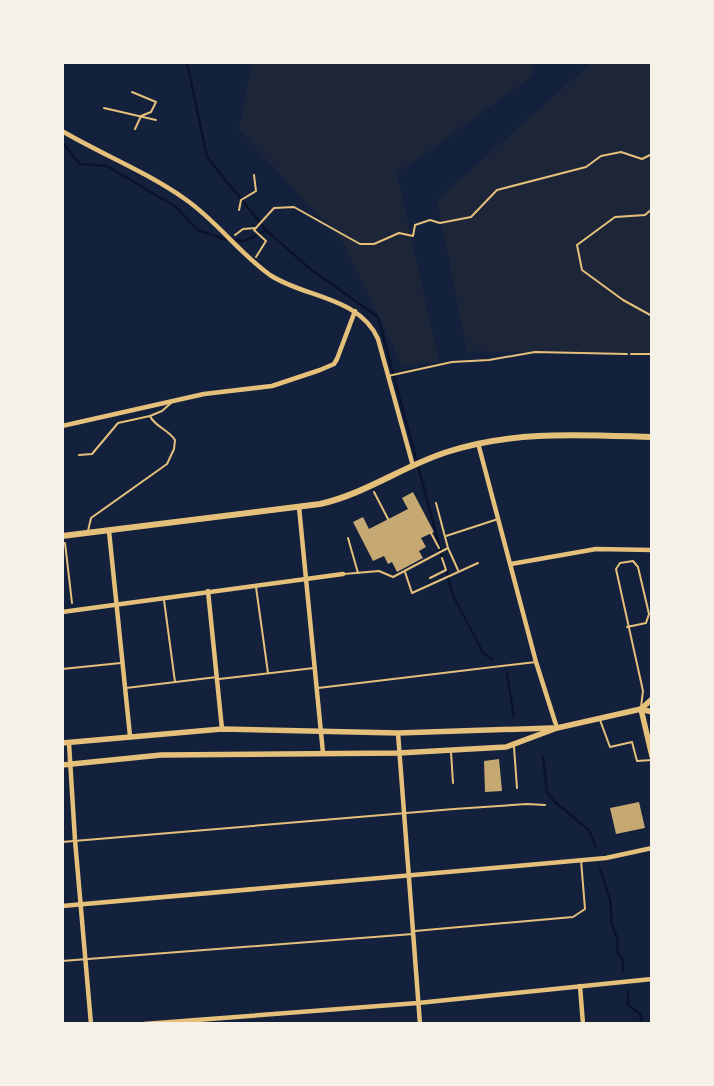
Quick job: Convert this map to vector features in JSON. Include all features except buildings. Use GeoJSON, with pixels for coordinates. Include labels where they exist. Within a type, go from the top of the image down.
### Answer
{"type":"FeatureCollection","features":[{"type":"Feature","properties":{"kind":"main road"},"geometry":{"type":"LineString","coordinates":[[63,536],[299,507],[337,500],[446,452],[478,443],[529,435],[652,437]]}},
{"type":"Feature","properties":{"kind":"street"},"geometry":{"type":"LineString","coordinates":[[62,131],[187,200],[224,231],[254,260],[282,282],[355,311],[375,332],[413,466]]}},
{"type":"Feature","properties":{"kind":"street"},"geometry":{"type":"LineString","coordinates":[[62,426],[204,394],[272,386],[334,364],[355,311]]}},
{"type":"Feature","properties":{"kind":"street"},"geometry":{"type":"LineString","coordinates":[[478,443],[536,662],[557,728]]}},
{"type":"Feature","properties":{"kind":"street"},"geometry":{"type":"LineString","coordinates":[[299,507],[323,753]]}},
{"type":"Feature","properties":{"kind":"street"},"geometry":{"type":"LineString","coordinates":[[109,531],[130,736]]}},
{"type":"Feature","properties":{"kind":"street"},"geometry":{"type":"LineString","coordinates":[[511,564],[596,548],[652,550]]}},
{"type":"Feature","properties":{"kind":"street"},"geometry":{"type":"LineString","coordinates":[[62,612],[343,574]]}},
{"type":"Feature","properties":{"kind":"street"},"geometry":{"type":"LineString","coordinates":[[208,591],[222,730]]}},
{"type":"Feature","properties":{"kind":"street"},"geometry":{"type":"LineString","coordinates":[[641,709],[652,699]]}},
{"type":"Feature","properties":{"kind":"street"},"geometry":{"type":"LineString","coordinates":[[641,709],[652,758]]}},
{"type":"Feature","properties":{"kind":"street"},"geometry":{"type":"LineString","coordinates":[[62,765],[160,755],[399,753],[506,747],[557,728],[641,709],[652,712]]}},
{"type":"Feature","properties":{"kind":"street"},"geometry":{"type":"LineString","coordinates":[[91,1024],[70,765],[66,743],[130,736],[222,730],[398,733],[557,728]]}},
{"type":"Feature","properties":{"kind":"street"},"geometry":{"type":"LineString","coordinates":[[398,733],[420,1024]]}},
{"type":"Feature","properties":{"kind":"street"},"geometry":{"type":"LineString","coordinates":[[62,906],[606,858],[652,848]]}},
{"type":"Feature","properties":{"kind":"street"},"geometry":{"type":"LineString","coordinates":[[144,1024],[418,1002],[652,979]]}},
{"type":"Feature","properties":{"kind":"street"},"geometry":{"type":"LineString","coordinates":[[580,986],[583,1024]]}},
{"type":"Feature","properties":{"kind":"lane"},"geometry":{"type":"LineString","coordinates":[[388,376],[452,362],[489,360],[535,352],[626,354]]}},
{"type":"Feature","properties":{"kind":"lane"},"geometry":{"type":"LineString","coordinates":[[79,455],[92,454],[118,423],[162,412],[172,402]]}},
{"type":"Feature","properties":{"kind":"lane"},"geometry":{"type":"LineString","coordinates":[[87,533],[91,518],[167,464],[171,457],[175,440],[170,433],[153,422],[150,416]]}},
{"type":"Feature","properties":{"kind":"lane"},"geometry":{"type":"LineString","coordinates":[[436,503],[448,548],[458,570]]}},
{"type":"Feature","properties":{"kind":"lane"},"geometry":{"type":"LineString","coordinates":[[446,536],[498,519]]}},
{"type":"Feature","properties":{"kind":"lane"},"geometry":{"type":"LineString","coordinates":[[348,538],[358,572]]}},
{"type":"Feature","properties":{"kind":"lane"},"geometry":{"type":"LineString","coordinates":[[343,574],[379,571],[393,578],[448,548]]}},
{"type":"Feature","properties":{"kind":"lane"},"geometry":{"type":"LineString","coordinates":[[627,627],[646,623],[649,614],[638,567],[633,561],[620,563],[616,569],[627,627],[642,691],[641,709]]}},
{"type":"Feature","properties":{"kind":"lane"},"geometry":{"type":"LineString","coordinates":[[405,572],[412,593],[458,570],[478,563]]}},
{"type":"Feature","properties":{"kind":"lane"},"geometry":{"type":"LineString","coordinates":[[256,586],[268,674]]}},
{"type":"Feature","properties":{"kind":"lane"},"geometry":{"type":"LineString","coordinates":[[164,598],[174,682]]}},
{"type":"Feature","properties":{"kind":"lane"},"geometry":{"type":"LineString","coordinates":[[62,669],[123,662]]}},
{"type":"Feature","properties":{"kind":"lane"},"geometry":{"type":"LineString","coordinates":[[318,688],[536,662]]}},
{"type":"Feature","properties":{"kind":"lane"},"geometry":{"type":"LineString","coordinates":[[126,688],[316,668]]}},
{"type":"Feature","properties":{"kind":"lane"},"geometry":{"type":"LineString","coordinates":[[600,718],[610,747],[632,742],[637,761],[652,758]]}},
{"type":"Feature","properties":{"kind":"lane"},"geometry":{"type":"LineString","coordinates":[[513,744],[517,788]]}},
{"type":"Feature","properties":{"kind":"lane"},"geometry":{"type":"LineString","coordinates":[[451,750],[453,783]]}},
{"type":"Feature","properties":{"kind":"lane"},"geometry":{"type":"LineString","coordinates":[[62,842],[509,805],[546,805]]}},
{"type":"Feature","properties":{"kind":"lane"},"geometry":{"type":"LineString","coordinates":[[62,961],[573,917],[585,909],[581,860]]}},
{"type":"Feature","properties":{"kind":"path"},"geometry":{"type":"LineString","coordinates":[[132,92],[156,102],[151,112],[141,116],[135,129]]}},
{"type":"Feature","properties":{"kind":"path"},"geometry":{"type":"LineString","coordinates":[[104,108],[156,120]]}},
{"type":"Feature","properties":{"kind":"path"},"geometry":{"type":"LineString","coordinates":[[255,229],[274,208],[294,207],[360,244],[374,244],[399,233],[413,236],[415,226],[430,220],[440,223],[471,217],[497,190],[586,167],[601,156],[620,152],[642,158],[652,154]]}},
{"type":"Feature","properties":{"kind":"path"},"geometry":{"type":"LineString","coordinates":[[239,210],[241,200],[256,191],[254,175]]}},
{"type":"Feature","properties":{"kind":"path"},"geometry":{"type":"LineString","coordinates":[[652,209],[645,215],[615,217],[577,245],[582,270],[623,300],[652,316]]}},
{"type":"Feature","properties":{"kind":"path"},"geometry":{"type":"LineString","coordinates":[[239,241],[235,235],[242,229],[255,229],[266,241],[254,260]]}},
{"type":"Feature","properties":{"kind":"path"},"geometry":{"type":"LineString","coordinates":[[626,354],[652,354]]}},
{"type":"Feature","properties":{"kind":"path"},"geometry":{"type":"LineString","coordinates":[[370,486],[388,519]]}},
{"type":"Feature","properties":{"kind":"path"},"geometry":{"type":"LineString","coordinates":[[429,579],[446,570],[438,544],[432,533]]}},
{"type":"Feature","properties":{"kind":"path"},"geometry":{"type":"LineString","coordinates":[[63,536],[73,610]]}},
{"type":"Feature","properties":{"kind":"shaded area"},"geometry":{"type":"Polygon","coordinates":[[[252,63],[532,63],[534,75],[397,174],[439,362],[402,365],[343,242],[239,130],[252,63]]]}},
{"type":"Feature","properties":{"kind":"shaded area"},"geometry":{"type":"Polygon","coordinates":[[[591,63],[651,63],[651,356],[467,351],[437,200],[591,63]]]}},
{"type":"Feature","properties":{"kind":"waterway"},"geometry":{"type":"LineString","coordinates":[[187,62],[207,157],[266,230]]}},
{"type":"Feature","properties":{"kind":"waterway"},"geometry":{"type":"LineString","coordinates":[[62,142],[80,164],[107,166],[176,207],[198,230],[224,239],[245,241],[266,230],[309,268],[378,317],[443,559]]}},
{"type":"Feature","properties":{"kind":"waterway"},"geometry":{"type":"LineString","coordinates":[[446,569],[452,593],[483,653],[492,659]]}},
{"type":"Feature","properties":{"kind":"waterway"},"geometry":{"type":"LineString","coordinates":[[507,673],[514,717]]}},
{"type":"Feature","properties":{"kind":"waterway"},"geometry":{"type":"LineString","coordinates":[[543,756],[547,792],[556,803],[589,830],[596,848]]}},
{"type":"Feature","properties":{"kind":"waterway"},"geometry":{"type":"LineString","coordinates":[[600,868],[610,900],[612,924],[618,941],[617,951],[623,960],[623,972]]}},
{"type":"Feature","properties":{"kind":"waterway"},"geometry":{"type":"LineString","coordinates":[[628,992],[628,1005],[640,1014],[642,1024]]}}]}
